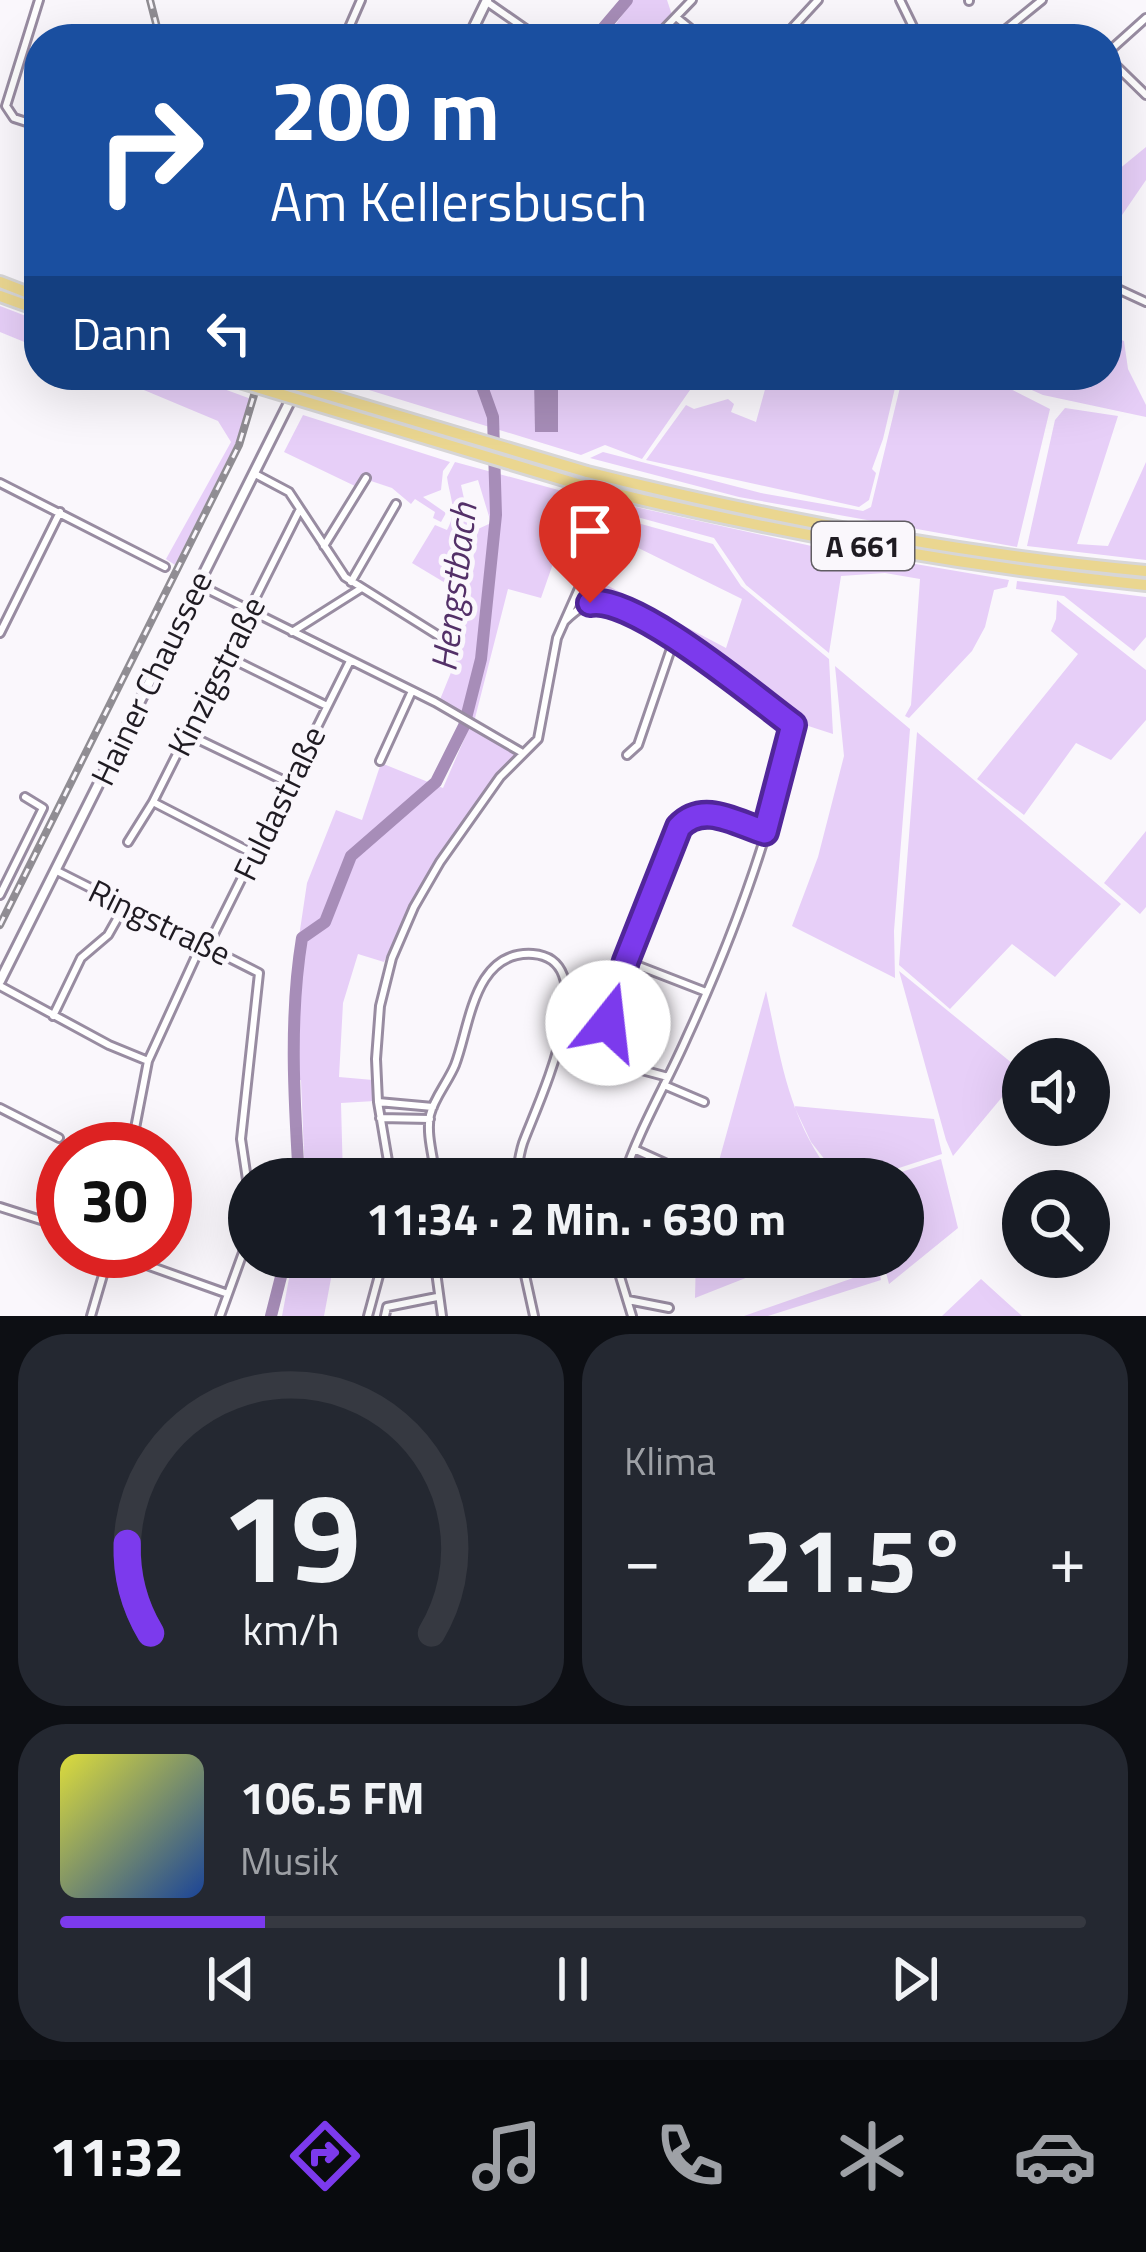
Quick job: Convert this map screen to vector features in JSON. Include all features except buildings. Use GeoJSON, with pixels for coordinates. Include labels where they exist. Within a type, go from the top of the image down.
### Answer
{"type":"FeatureCollection","features":[{"type":"Feature","properties":{"kind":"highway","name":"A 661"},"geometry":{"type":"LineString","coordinates":[[266,390],[584,486],[741,522],[909,554],[1146,585]]}},
{"type":"Feature","properties":{"kind":"highway","name":"A 661"},"geometry":{"type":"LineString","coordinates":[[312,390],[587,472],[746,509],[910,540],[1146,571]]}},
{"type":"Feature","properties":{"kind":"street"},"geometry":{"type":"LineString","coordinates":[[669,24],[692,0]]}},
{"type":"Feature","properties":{"kind":"street"},"geometry":{"type":"LineString","coordinates":[[797,24],[818,0]]}},
{"type":"Feature","properties":{"kind":"street"},"geometry":{"type":"LineString","coordinates":[[1012,24],[1042,0]]}},
{"type":"Feature","properties":{"kind":"street"},"geometry":{"type":"LineString","coordinates":[[487,1],[519,24]]}},
{"type":"Feature","properties":{"kind":"street"},"geometry":{"type":"LineString","coordinates":[[676,17],[685,24]]}},
{"type":"Feature","properties":{"kind":"street"},"geometry":{"type":"LineString","coordinates":[[1122,41],[1146,18]]}},
{"type":"Feature","properties":{"kind":"street"},"geometry":{"type":"LineString","coordinates":[[24,50],[7,106],[14,118],[24,121]]}},
{"type":"Feature","properties":{"kind":"street"},"geometry":{"type":"LineString","coordinates":[[1122,70],[1146,95]]}},
{"type":"Feature","properties":{"kind":"street","name":"Hainer Chaussee"},"geometry":{"type":"LineString","coordinates":[[0,984],[296,390]]}},
{"type":"Feature","properties":{"kind":"street"},"geometry":{"type":"LineString","coordinates":[[255,474],[284,488],[351,582],[447,640]]}},
{"type":"Feature","properties":{"kind":"street"},"geometry":{"type":"LineString","coordinates":[[324,546],[366,478]]}},
{"type":"Feature","properties":{"kind":"street"},"geometry":{"type":"LineString","coordinates":[[0,483],[165,567]]}},
{"type":"Feature","properties":{"kind":"street"},"geometry":{"type":"LineString","coordinates":[[351,582],[396,504]]}},
{"type":"Feature","properties":{"kind":"street","name":"Kinzigstraße"},"geometry":{"type":"LineString","coordinates":[[128,842],[153,802],[300,509]]}},
{"type":"Feature","properties":{"kind":"street"},"geometry":{"type":"LineString","coordinates":[[0,633],[60,512]]}},
{"type":"Feature","properties":{"kind":"street"},"geometry":{"type":"LineString","coordinates":[[387,1158],[376,1059],[380,1006],[400,936],[440,862],[541,731],[555,645],[598,547]]}},
{"type":"Feature","properties":{"kind":"street"},"geometry":{"type":"LineString","coordinates":[[197,584],[412,691],[521,752]]}},
{"type":"Feature","properties":{"kind":"street"},"geometry":{"type":"LineString","coordinates":[[292,632],[362,588]]}},
{"type":"Feature","properties":{"kind":"street"},"geometry":{"type":"LineString","coordinates":[[565,621],[586,605],[604,602],[675,637],[793,725],[765,832],[706,992],[631,1158]]}},
{"type":"Feature","properties":{"kind":"street"},"geometry":{"type":"LineString","coordinates":[[627,755],[638,745],[645,728],[675,637]]}},
{"type":"Feature","properties":{"kind":"street"},"geometry":{"type":"LineString","coordinates":[[226,656],[327,706]]}},
{"type":"Feature","properties":{"kind":"street","name":"Fuldastraße"},"geometry":{"type":"LineString","coordinates":[[136,1122],[148,1061],[350,661]]}},
{"type":"Feature","properties":{"kind":"street"},"geometry":{"type":"LineString","coordinates":[[380,760],[412,691]]}},
{"type":"Feature","properties":{"kind":"street"},"geometry":{"type":"LineString","coordinates":[[187,734],[289,783]]}},
{"type":"Feature","properties":{"kind":"street"},"geometry":{"type":"LineString","coordinates":[[0,895],[43,808],[25,797]]}},
{"type":"Feature","properties":{"kind":"street"},"geometry":{"type":"LineString","coordinates":[[153,802],[254,854]]}},
{"type":"Feature","properties":{"kind":"street"},"geometry":{"type":"LineString","coordinates":[[600,1057],[626,961],[681,823],[706,813],[765,832]]}},
{"type":"Feature","properties":{"kind":"street","name":"Ringstraße"},"geometry":{"type":"LineString","coordinates":[[55,871],[260,974],[240,1143],[243,1158]]}},
{"type":"Feature","properties":{"kind":"street"},"geometry":{"type":"LineString","coordinates":[[53,1016],[81,958],[108,935],[125,905]]}},
{"type":"Feature","properties":{"kind":"street"},"geometry":{"type":"LineString","coordinates":[[434,1158],[433,1107],[457,1060],[476,992],[507,961],[539,955],[558,970],[566,1004],[559,1048],[520,1158]]}},
{"type":"Feature","properties":{"kind":"street"},"geometry":{"type":"LineString","coordinates":[[626,961],[706,992]]}},
{"type":"Feature","properties":{"kind":"street"},"geometry":{"type":"LineString","coordinates":[[0,984],[53,1016],[148,1061]]}},
{"type":"Feature","properties":{"kind":"street"},"geometry":{"type":"LineString","coordinates":[[559,1048],[666,1081],[704,1102]]}},
{"type":"Feature","properties":{"kind":"street"},"geometry":{"type":"LineString","coordinates":[[378,1102],[433,1107]]}},
{"type":"Feature","properties":{"kind":"street"},"geometry":{"type":"LineString","coordinates":[[0,1108],[36,1126]]}},
{"type":"Feature","properties":{"kind":"street"},"geometry":{"type":"LineString","coordinates":[[380,1118],[430,1119]]}},
{"type":"Feature","properties":{"kind":"street"},"geometry":{"type":"LineString","coordinates":[[634,1149],[654,1158]]}},
{"type":"Feature","properties":{"kind":"street"},"geometry":{"type":"LineString","coordinates":[[0,1208],[36,1219]]}},
{"type":"Feature","properties":{"kind":"street"},"geometry":{"type":"LineString","coordinates":[[91,1316],[102,1278]]}},
{"type":"Feature","properties":{"kind":"street"},"geometry":{"type":"LineString","coordinates":[[184,1278],[228,1294]]}},
{"type":"Feature","properties":{"kind":"street"},"geometry":{"type":"LineString","coordinates":[[220,1316],[234,1278]]}},
{"type":"Feature","properties":{"kind":"street"},"geometry":{"type":"LineString","coordinates":[[368,1316],[378,1278]]}},
{"type":"Feature","properties":{"kind":"street"},"geometry":{"type":"LineString","coordinates":[[435,1278],[442,1316]]}},
{"type":"Feature","properties":{"kind":"street"},"geometry":{"type":"LineString","coordinates":[[526,1278],[534,1316]]}},
{"type":"Feature","properties":{"kind":"street"},"geometry":{"type":"LineString","coordinates":[[621,1278],[632,1316]]}},
{"type":"Feature","properties":{"kind":"street"},"geometry":{"type":"LineString","coordinates":[[385,1316],[387,1307],[436,1297]]}},
{"type":"Feature","properties":{"kind":"street"},"geometry":{"type":"LineString","coordinates":[[628,1300],[669,1308]]}},
{"type":"Feature","properties":{"kind":"shaded area"},"geometry":{"type":"Polygon","coordinates":[[[633,0],[667,0],[673,18],[668,24],[616,24],[633,0]]]}},
{"type":"Feature","properties":{"kind":"shaded area"},"geometry":{"type":"Polygon","coordinates":[[[1146,147],[1146,180],[1122,215],[1122,167],[1146,147]]]}},
{"type":"Feature","properties":{"kind":"shaded area"},"geometry":{"type":"Polygon","coordinates":[[[0,306],[24,315],[24,342],[0,332],[0,306]]]}},
{"type":"Feature","properties":{"kind":"shaded area"},"geometry":{"type":"Polygon","coordinates":[[[1122,340],[1146,417],[1032,390],[1122,390],[1122,340]]]}},
{"type":"Feature","properties":{"kind":"shaded area"},"geometry":{"type":"Polygon","coordinates":[[[144,390],[227,390],[251,399],[238,439],[175,565],[166,559],[231,442],[218,421],[144,390]]]}},
{"type":"Feature","properties":{"kind":"shaded area"},"geometry":{"type":"Polygon","coordinates":[[[369,390],[690,390],[642,459],[605,445],[581,455],[369,390]]]}},
{"type":"Feature","properties":{"kind":"shaded area"},"geometry":{"type":"Polygon","coordinates":[[[534,390],[558,390],[558,432],[535,432],[534,390]]]}},
{"type":"Feature","properties":{"kind":"shaded area"},"geometry":{"type":"Polygon","coordinates":[[[765,390],[894,390],[872,469],[876,473],[869,500],[859,507],[646,460],[686,405],[694,409],[728,399],[734,404],[731,412],[756,422],[765,390]]]}},
{"type":"Feature","properties":{"kind":"shaded area"},"geometry":{"type":"Polygon","coordinates":[[[899,390],[1013,390],[1050,409],[1017,547],[739,497],[590,458],[603,452],[761,493],[863,511],[871,507],[899,390]]]}},
{"type":"Feature","properties":{"kind":"shaded area"},"geometry":{"type":"Polygon","coordinates":[[[1065,408],[1118,416],[1077,544],[1108,546],[1146,462],[1146,560],[1027,546],[1055,420],[1065,408]]]}},
{"type":"Feature","properties":{"kind":"shaded area"},"geometry":{"type":"Polygon","coordinates":[[[303,415],[450,462],[443,471],[441,490],[423,497],[446,513],[441,522],[433,518],[435,512],[415,499],[411,504],[392,488],[362,478],[357,487],[284,452],[303,415]]]}},
{"type":"Feature","properties":{"kind":"shaded area"},"geometry":{"type":"Polygon","coordinates":[[[455,462],[573,494],[572,508],[607,520],[604,529],[569,518],[541,598],[508,589],[474,722],[439,702],[463,643],[467,596],[412,563],[435,525],[447,530],[450,523],[447,477],[455,462]],[[478,480],[461,485],[472,535],[469,583],[478,529],[491,523],[478,480]]]}},
{"type":"Feature","properties":{"kind":"shaded area"},"geometry":{"type":"Polygon","coordinates":[[[577,494],[816,547],[1009,580],[1007,587],[994,590],[985,627],[972,651],[909,718],[905,716],[911,705],[920,579],[885,573],[841,576],[829,653],[746,585],[714,538],[581,508],[577,494]]]}},
{"type":"Feature","properties":{"kind":"shaded area"},"geometry":{"type":"Polygon","coordinates":[[[613,520],[713,544],[741,586],[829,659],[833,734],[796,722],[674,631],[580,589],[613,520]],[[616,537],[600,567],[601,582],[726,648],[742,599],[616,537]]]}},
{"type":"Feature","properties":{"kind":"shaded area"},"geometry":{"type":"Polygon","coordinates":[[[1017,581],[1146,597],[1146,637],[1134,651],[1064,596],[1016,589],[1017,581]]]}},
{"type":"Feature","properties":{"kind":"shaded area"},"geometry":{"type":"Polygon","coordinates":[[[1057,600],[1146,670],[1146,720],[1111,760],[1076,743],[1024,815],[977,779],[1078,654],[1051,631],[1057,600]]]}},
{"type":"Feature","properties":{"kind":"shaded area"},"geometry":{"type":"Polygon","coordinates":[[[835,666],[910,729],[894,931],[895,978],[792,926],[818,857],[844,756],[835,666]]]}},
{"type":"Feature","properties":{"kind":"shaded area"},"geometry":{"type":"Polygon","coordinates":[[[469,728],[515,754],[443,854],[384,962],[358,954],[343,1003],[339,1077],[373,1080],[375,1101],[341,1103],[342,1158],[304,1158],[301,1080],[292,1081],[293,977],[307,883],[336,810],[362,820],[381,763],[443,788],[469,728]]]}},
{"type":"Feature","properties":{"kind":"shaded area"},"geometry":{"type":"Polygon","coordinates":[[[917,732],[1121,904],[1055,977],[1012,944],[950,1009],[899,965],[917,732]]]}},
{"type":"Feature","properties":{"kind":"shaded area"},"geometry":{"type":"Polygon","coordinates":[[[1146,831],[1146,907],[1140,914],[1104,883],[1146,831]]]}},
{"type":"Feature","properties":{"kind":"shaded area"},"geometry":{"type":"Polygon","coordinates":[[[899,971],[1002,1055],[1002,1097],[953,1156],[899,971]]]}},
{"type":"Feature","properties":{"kind":"shaded area"},"geometry":{"type":"Polygon","coordinates":[[[766,991],[782,1066],[820,1158],[720,1158],[766,991]]]}},
{"type":"Feature","properties":{"kind":"shaded area"},"geometry":{"type":"Polygon","coordinates":[[[794,1106],[934,1119],[942,1154],[924,1160],[824,1158],[794,1106]]]}},
{"type":"Feature","properties":{"kind":"shaded area"},"geometry":{"type":"Polygon","coordinates":[[[941,1159],[958,1228],[924,1256],[924,1165],[941,1159]]]}},
{"type":"Feature","properties":{"kind":"shaded area"},"geometry":{"type":"Polygon","coordinates":[[[289,1278],[331,1278],[324,1316],[282,1316],[289,1278]]]}},
{"type":"Feature","properties":{"kind":"shaded area"},"geometry":{"type":"Polygon","coordinates":[[[695,1278],[746,1278],[695,1298],[695,1278]]]}},
{"type":"Feature","properties":{"kind":"shaded area"},"geometry":{"type":"Polygon","coordinates":[[[853,1278],[881,1278],[768,1316],[744,1316],[853,1278]]]}},
{"type":"Feature","properties":{"kind":"shaded area"},"geometry":{"type":"Polygon","coordinates":[[[981,1279],[1022,1316],[942,1316],[981,1279]]]}},
{"type":"Feature","properties":{"kind":"waterway","name":"Hengstbach"},"geometry":{"type":"LineString","coordinates":[[607,24],[627,0]]}},
{"type":"Feature","properties":{"kind":"waterway","name":"Hengstbach"},"geometry":{"type":"LineString","coordinates":[[298,1158],[294,1028],[302,938],[325,922],[351,856],[436,782],[464,726],[481,659],[496,515],[493,417],[483,390]]}},
{"type":"Feature","properties":{"kind":"waterway","name":"Hengstbach"},"geometry":{"type":"LineString","coordinates":[[271,1316],[281,1278]]}},
{"type":"Feature","properties":{"kind":"railway"},"geometry":{"type":"LineString","coordinates":[[150,0],[156,24]]}},
{"type":"Feature","properties":{"kind":"railway"},"geometry":{"type":"LineString","coordinates":[[0,925],[239,445],[256,390]]}},
{"type":"Feature","properties":{"kind":"route"},"geometry":{"type":"LineString","coordinates":[[590,603],[609,602],[664,631],[793,725],[765,832],[706,813],[681,823],[626,961],[608,1023]]}}]}
